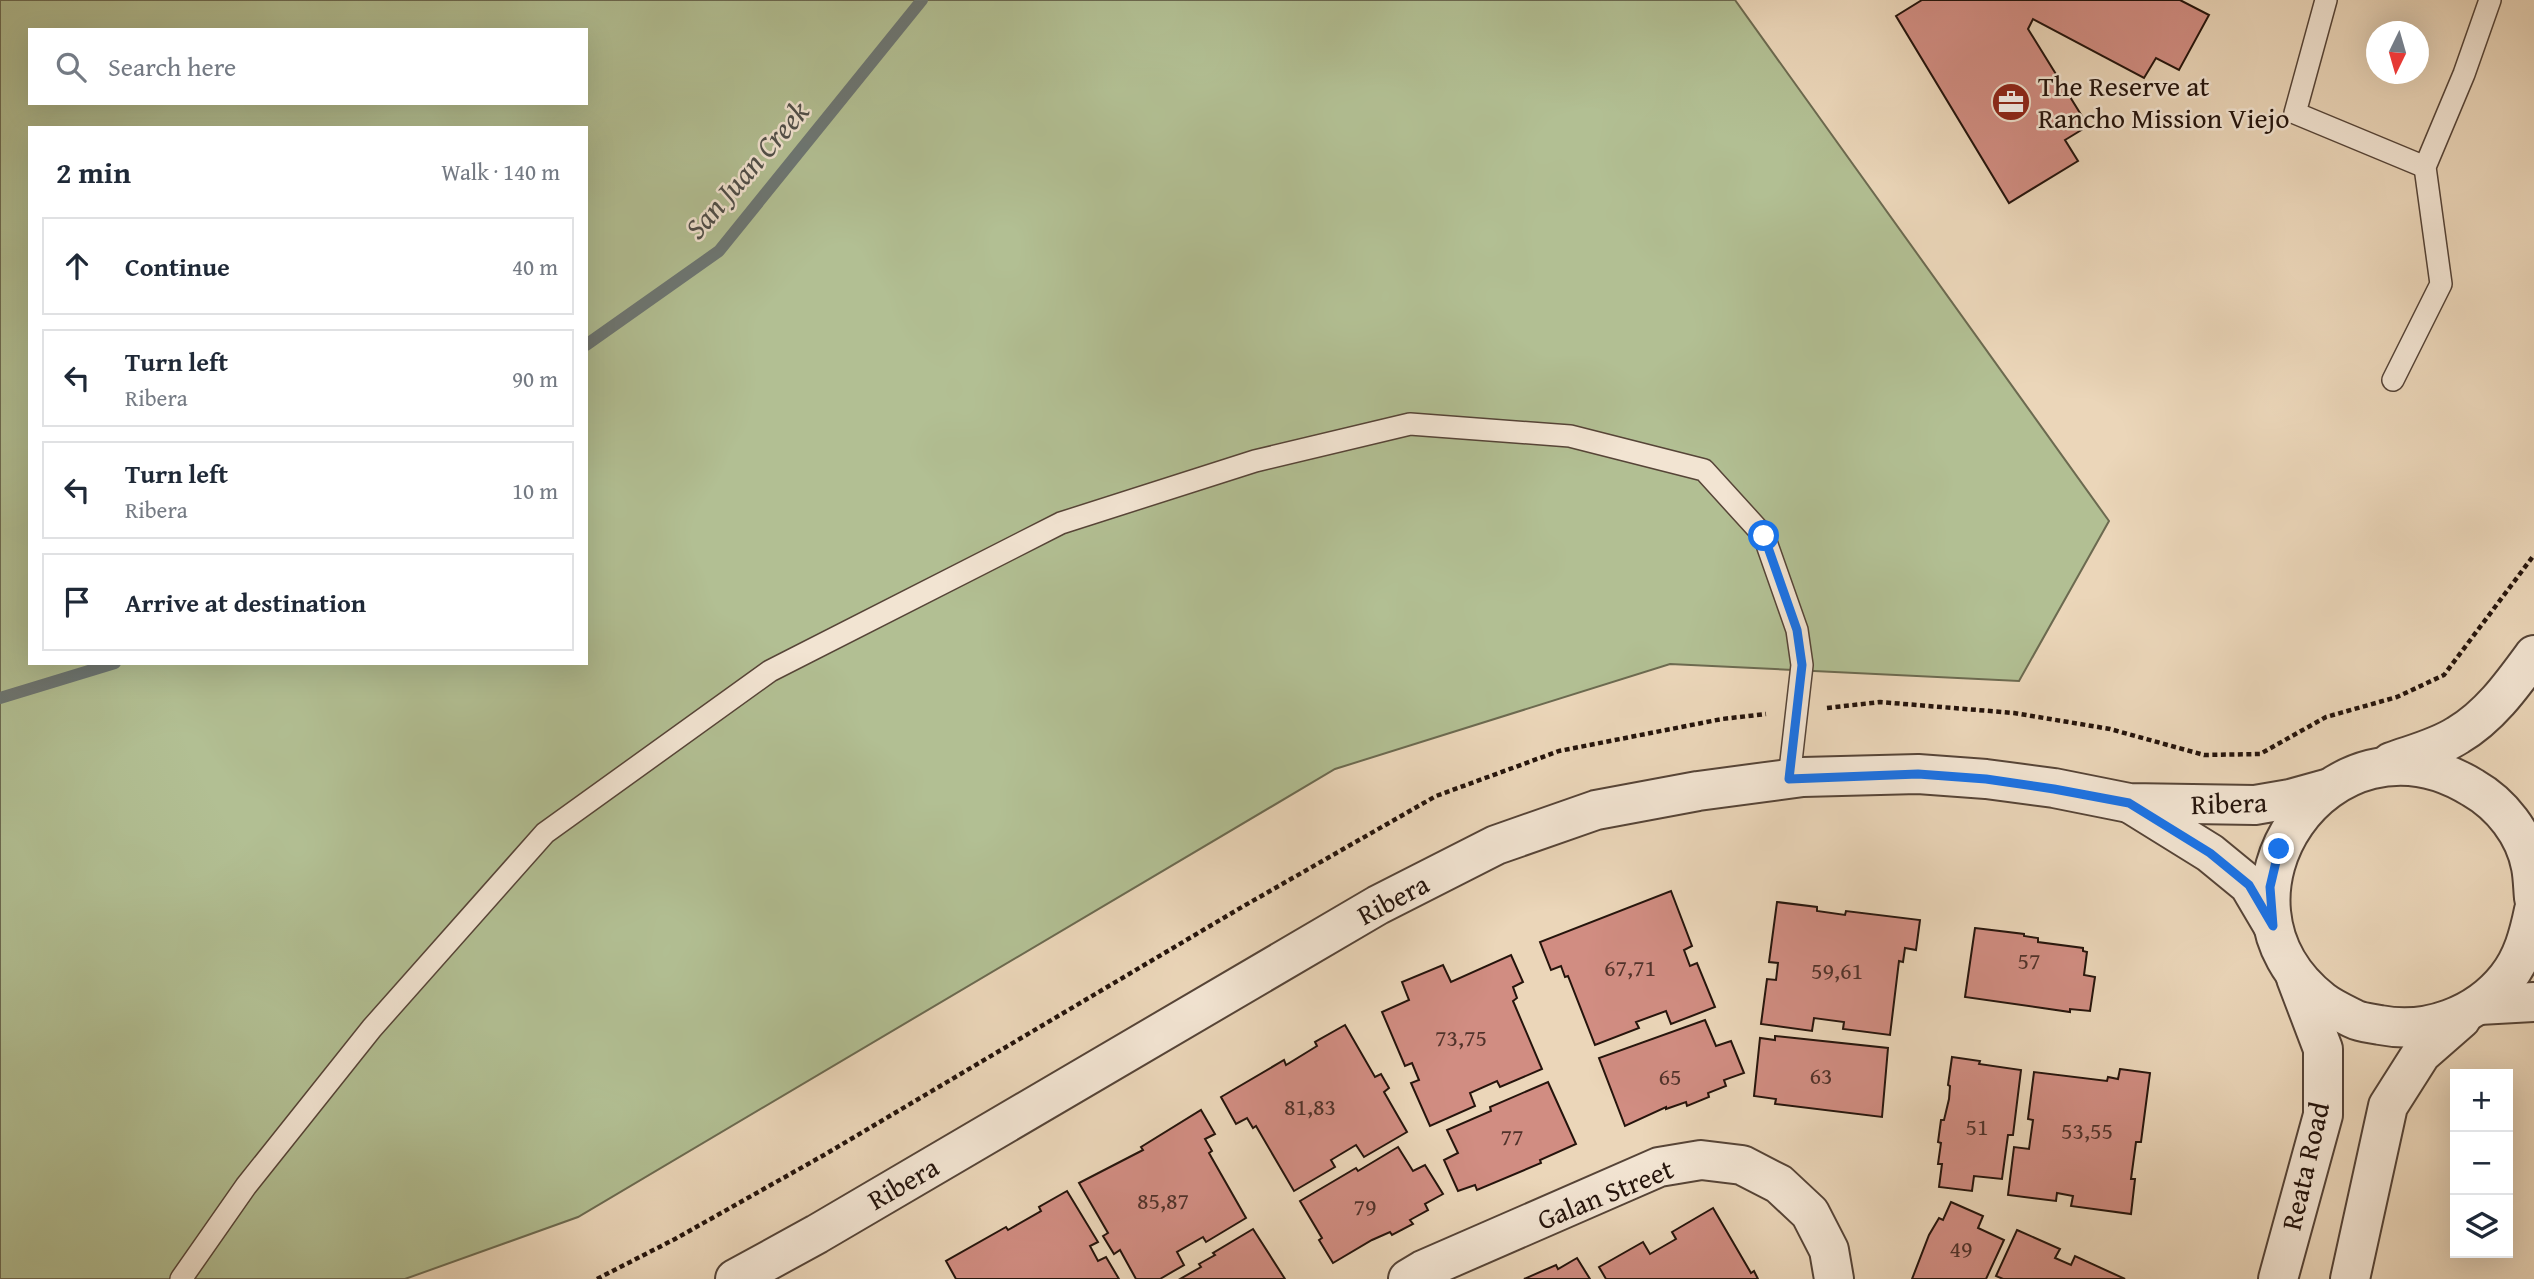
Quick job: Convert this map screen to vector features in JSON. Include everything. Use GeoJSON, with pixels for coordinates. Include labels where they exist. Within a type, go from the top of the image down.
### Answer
{"type":"FeatureCollection","features":[{"type":"Feature","properties":{"kind":"street"},"geometry":{"type":"LineString","coordinates":[[2374,768],[2456,737],[2482,718],[2534,655]]}},
{"type":"Feature","properties":{"kind":"street","name":"Ribera"},"geometry":{"type":"LineString","coordinates":[[735,1279],[817,1234],[1378,905],[1496,845],[1596,810],[1698,791],[1789,779],[1918,774],[2013,783],[2129,803],[2255,805],[2326,789],[2349,776],[2374,768],[2414,765],[2453,775],[2488,796],[2514,826],[2533,866]]}},
{"type":"Feature","properties":{"kind":"street","name":"Ribera"},"geometry":{"type":"LineString","coordinates":[[2273,926],[2270,887],[2279,849],[2298,816],[2326,789]]}},
{"type":"Feature","properties":{"kind":"street","name":"Ribera"},"geometry":{"type":"LineString","coordinates":[[2129,803],[2210,853],[2249,885],[2273,926],[2281,950],[2294,973],[2322,1001],[2357,1021],[2397,1028],[2437,1024],[2476,1007],[2507,978],[2526,944],[2534,910]]}},
{"type":"Feature","properties":{"kind":"street","name":"Reata Road"},"geometry":{"type":"LineString","coordinates":[[2278,1279],[2323,1115],[2323,1049],[2294,973]]}},
{"type":"Feature","properties":{"kind":"street"},"geometry":{"type":"LineString","coordinates":[[2350,1279],[2388,1106],[2421,1054],[2476,1007],[2534,1002]]}},
{"type":"Feature","properties":{"kind":"street","name":"Galan Street"},"geometry":{"type":"LineString","coordinates":[[1408,1279],[1423,1270],[1660,1167],[1701,1160],[1742,1165],[1779,1184],[1810,1213],[1829,1250],[1834,1279]]}},
{"type":"Feature","properties":{"kind":"lane"},"geometry":{"type":"LineString","coordinates":[[2326,0],[2295,113],[2425,167]]}},
{"type":"Feature","properties":{"kind":"lane"},"geometry":{"type":"LineString","coordinates":[[2393,380],[2441,284],[2425,167],[2464,74],[2490,0]]}},
{"type":"Feature","properties":{"kind":"lane"},"geometry":{"type":"LineString","coordinates":[[181,1279],[246,1185],[372,1028],[545,833],[770,671],[1061,523],[1242,465],[1410,424],[1570,436],[1704,470],[1764,536],[1797,630],[1802,665],[1789,779]]}},
{"type":"Feature","properties":{"kind":"green space"},"geometry":{"type":"Polygon","coordinates":[[[0,0],[1735,0],[2109,521],[2019,681],[1670,664],[1335,769],[578,1217],[405,1279],[0,1279],[0,0]]]}},
{"type":"Feature","properties":{"kind":"building","name":"The Reserve at Rancho Mission Viejo"},"geometry":{"type":"Polygon","coordinates":[[[1922,0],[2180,0],[2209,15],[2179,70],[2156,58],[2144,78],[2033,19],[2028,29],[2088,126],[2065,140],[2078,161],[2009,203],[1896,16],[1922,0]]]}},
{"type":"Feature","properties":{"kind":"building"},"geometry":{"type":"Polygon","coordinates":[[[1671,891],[1692,946],[1684,950],[1690,966],[1697,963],[1715,1007],[1671,1024],[1666,1011],[1636,1022],[1639,1028],[1595,1045],[1568,976],[1565,977],[1561,966],[1551,970],[1540,942],[1671,891]]]}},
{"type":"Feature","properties":{"kind":"building"},"geometry":{"type":"Polygon","coordinates":[[[1777,902],[1817,907],[1817,911],[1845,915],[1846,911],[1920,920],[1916,950],[1905,948],[1903,962],[1899,961],[1890,1035],[1843,1029],[1844,1022],[1814,1018],[1812,1031],[1761,1024],[1767,979],[1776,980],[1778,963],[1769,962],[1777,902]]]}},
{"type":"Feature","properties":{"kind":"building"},"geometry":{"type":"Polygon","coordinates":[[[1975,928],[2024,934],[2038,938],[2038,942],[2083,948],[2083,951],[2087,952],[2084,975],[2095,977],[2090,1011],[2070,1009],[2070,1012],[1965,997],[1975,928]]]}},
{"type":"Feature","properties":{"kind":"building"},"geometry":{"type":"Polygon","coordinates":[[[1511,955],[1523,982],[1513,987],[1517,998],[1513,1001],[1542,1069],[1500,1087],[1497,1081],[1470,1093],[1475,1106],[1430,1126],[1411,1083],[1419,1080],[1412,1063],[1405,1066],[1382,1012],[1409,1000],[1402,982],[1443,965],[1451,982],[1511,955]]]}},
{"type":"Feature","properties":{"kind":"building"},"geometry":{"type":"Polygon","coordinates":[[[1705,1020],[1716,1046],[1731,1041],[1744,1073],[1724,1080],[1726,1086],[1708,1093],[1709,1097],[1687,1106],[1686,1102],[1666,1107],[1625,1126],[1599,1058],[1705,1020]]]}},
{"type":"Feature","properties":{"kind":"building"},"geometry":{"type":"Polygon","coordinates":[[[1345,1025],[1375,1077],[1381,1074],[1389,1088],[1384,1092],[1407,1132],[1364,1157],[1356,1145],[1331,1160],[1335,1167],[1294,1191],[1256,1126],[1253,1128],[1247,1118],[1236,1124],[1221,1097],[1284,1060],[1286,1065],[1317,1046],[1315,1042],[1345,1025]]]}},
{"type":"Feature","properties":{"kind":"building"},"geometry":{"type":"Polygon","coordinates":[[[1775,1036],[1888,1048],[1882,1117],[1775,1104],[1776,1099],[1754,1096],[1760,1038],[1775,1040],[1775,1036]]]}},
{"type":"Feature","properties":{"kind":"building"},"geometry":{"type":"Polygon","coordinates":[[[1952,1057],[2021,1070],[2013,1135],[2008,1135],[2002,1179],[1974,1176],[1972,1191],[1939,1187],[1942,1164],[1938,1164],[1941,1143],[1938,1142],[1941,1120],[1944,1120],[1949,1099],[1952,1057]]]}},
{"type":"Feature","properties":{"kind":"building"},"geometry":{"type":"Polygon","coordinates":[[[2120,1069],[2150,1073],[2141,1142],[2136,1142],[2131,1179],[2135,1179],[2131,1214],[2071,1206],[2073,1196],[2057,1193],[2056,1201],[2008,1195],[2014,1147],[2029,1149],[2033,1120],[2028,1119],[2034,1072],[2107,1081],[2108,1077],[2118,1079],[2120,1069]]]}},
{"type":"Feature","properties":{"kind":"building"},"geometry":{"type":"Polygon","coordinates":[[[1548,1082],[1576,1144],[1540,1160],[1541,1163],[1477,1190],[1475,1185],[1458,1191],[1444,1160],[1458,1153],[1447,1130],[1491,1111],[1490,1107],[1548,1082]]]}},
{"type":"Feature","properties":{"kind":"building"},"geometry":{"type":"Polygon","coordinates":[[[1201,1110],[1215,1134],[1205,1139],[1212,1151],[1209,1153],[1246,1218],[1206,1242],[1203,1237],[1177,1252],[1184,1265],[1160,1279],[1136,1279],[1120,1250],[1114,1254],[1103,1236],[1108,1233],[1079,1183],[1143,1150],[1141,1147],[1201,1110]]]}},
{"type":"Feature","properties":{"kind":"building"},"geometry":{"type":"Polygon","coordinates":[[[1398,1147],[1413,1171],[1425,1165],[1443,1194],[1425,1204],[1428,1210],[1410,1220],[1413,1224],[1392,1235],[1390,1232],[1372,1240],[1333,1263],[1300,1201],[1398,1147]]]}},
{"type":"Feature","properties":{"kind":"building"},"geometry":{"type":"Polygon","coordinates":[[[1067,1191],[1098,1242],[1090,1246],[1098,1261],[1106,1257],[1119,1279],[956,1279],[946,1261],[1006,1227],[1008,1230],[1041,1211],[1039,1207],[1067,1191]]]}},
{"type":"Feature","properties":{"kind":"building"},"geometry":{"type":"Polygon","coordinates":[[[1951,1202],[1983,1216],[1978,1228],[2004,1240],[1986,1279],[1912,1279],[1929,1235],[1939,1218],[1943,1220],[1951,1202]]]}},
{"type":"Feature","properties":{"kind":"building"},"geometry":{"type":"Polygon","coordinates":[[[1713,1208],[1751,1273],[1754,1271],[1758,1279],[1606,1279],[1599,1267],[1643,1242],[1650,1254],[1676,1239],[1672,1232],[1713,1208]]]}},
{"type":"Feature","properties":{"kind":"building"},"geometry":{"type":"Polygon","coordinates":[[[1253,1229],[1285,1279],[1180,1279],[1201,1267],[1199,1264],[1215,1255],[1213,1253],[1253,1229]]]}},
{"type":"Feature","properties":{"kind":"building"},"geometry":{"type":"Polygon","coordinates":[[[2017,1230],[2060,1249],[2055,1258],[2071,1265],[2075,1256],[2125,1279],[2003,1279],[1996,1276],[2017,1230]]]}},
{"type":"Feature","properties":{"kind":"building"},"geometry":{"type":"Polygon","coordinates":[[[1577,1258],[1590,1279],[1524,1279],[1556,1265],[1558,1269],[1577,1258]]]}},
{"type":"Feature","properties":{"kind":"waterway","name":"San Juan Creek"},"geometry":{"type":"LineString","coordinates":[[588,344],[719,251],[922,0]]}},
{"type":"Feature","properties":{"kind":"waterway","name":"San Juan Creek"},"geometry":{"type":"LineString","coordinates":[[0,698],[108,665]]}},
{"type":"Feature","properties":{"kind":"place","name":"The Reserve at Rancho Mission Viejo"},"geometry":{"type":"Point","coordinates":[2011,102]}},
{"type":"Feature","properties":{"kind":"route"},"geometry":{"type":"LineString","coordinates":[[1764,536],[1797,630],[1802,665],[1789,779],[1918,774],[1986,779],[2129,803],[2210,853],[2249,885],[2273,926],[2270,887],[2279,849]]}}]}
